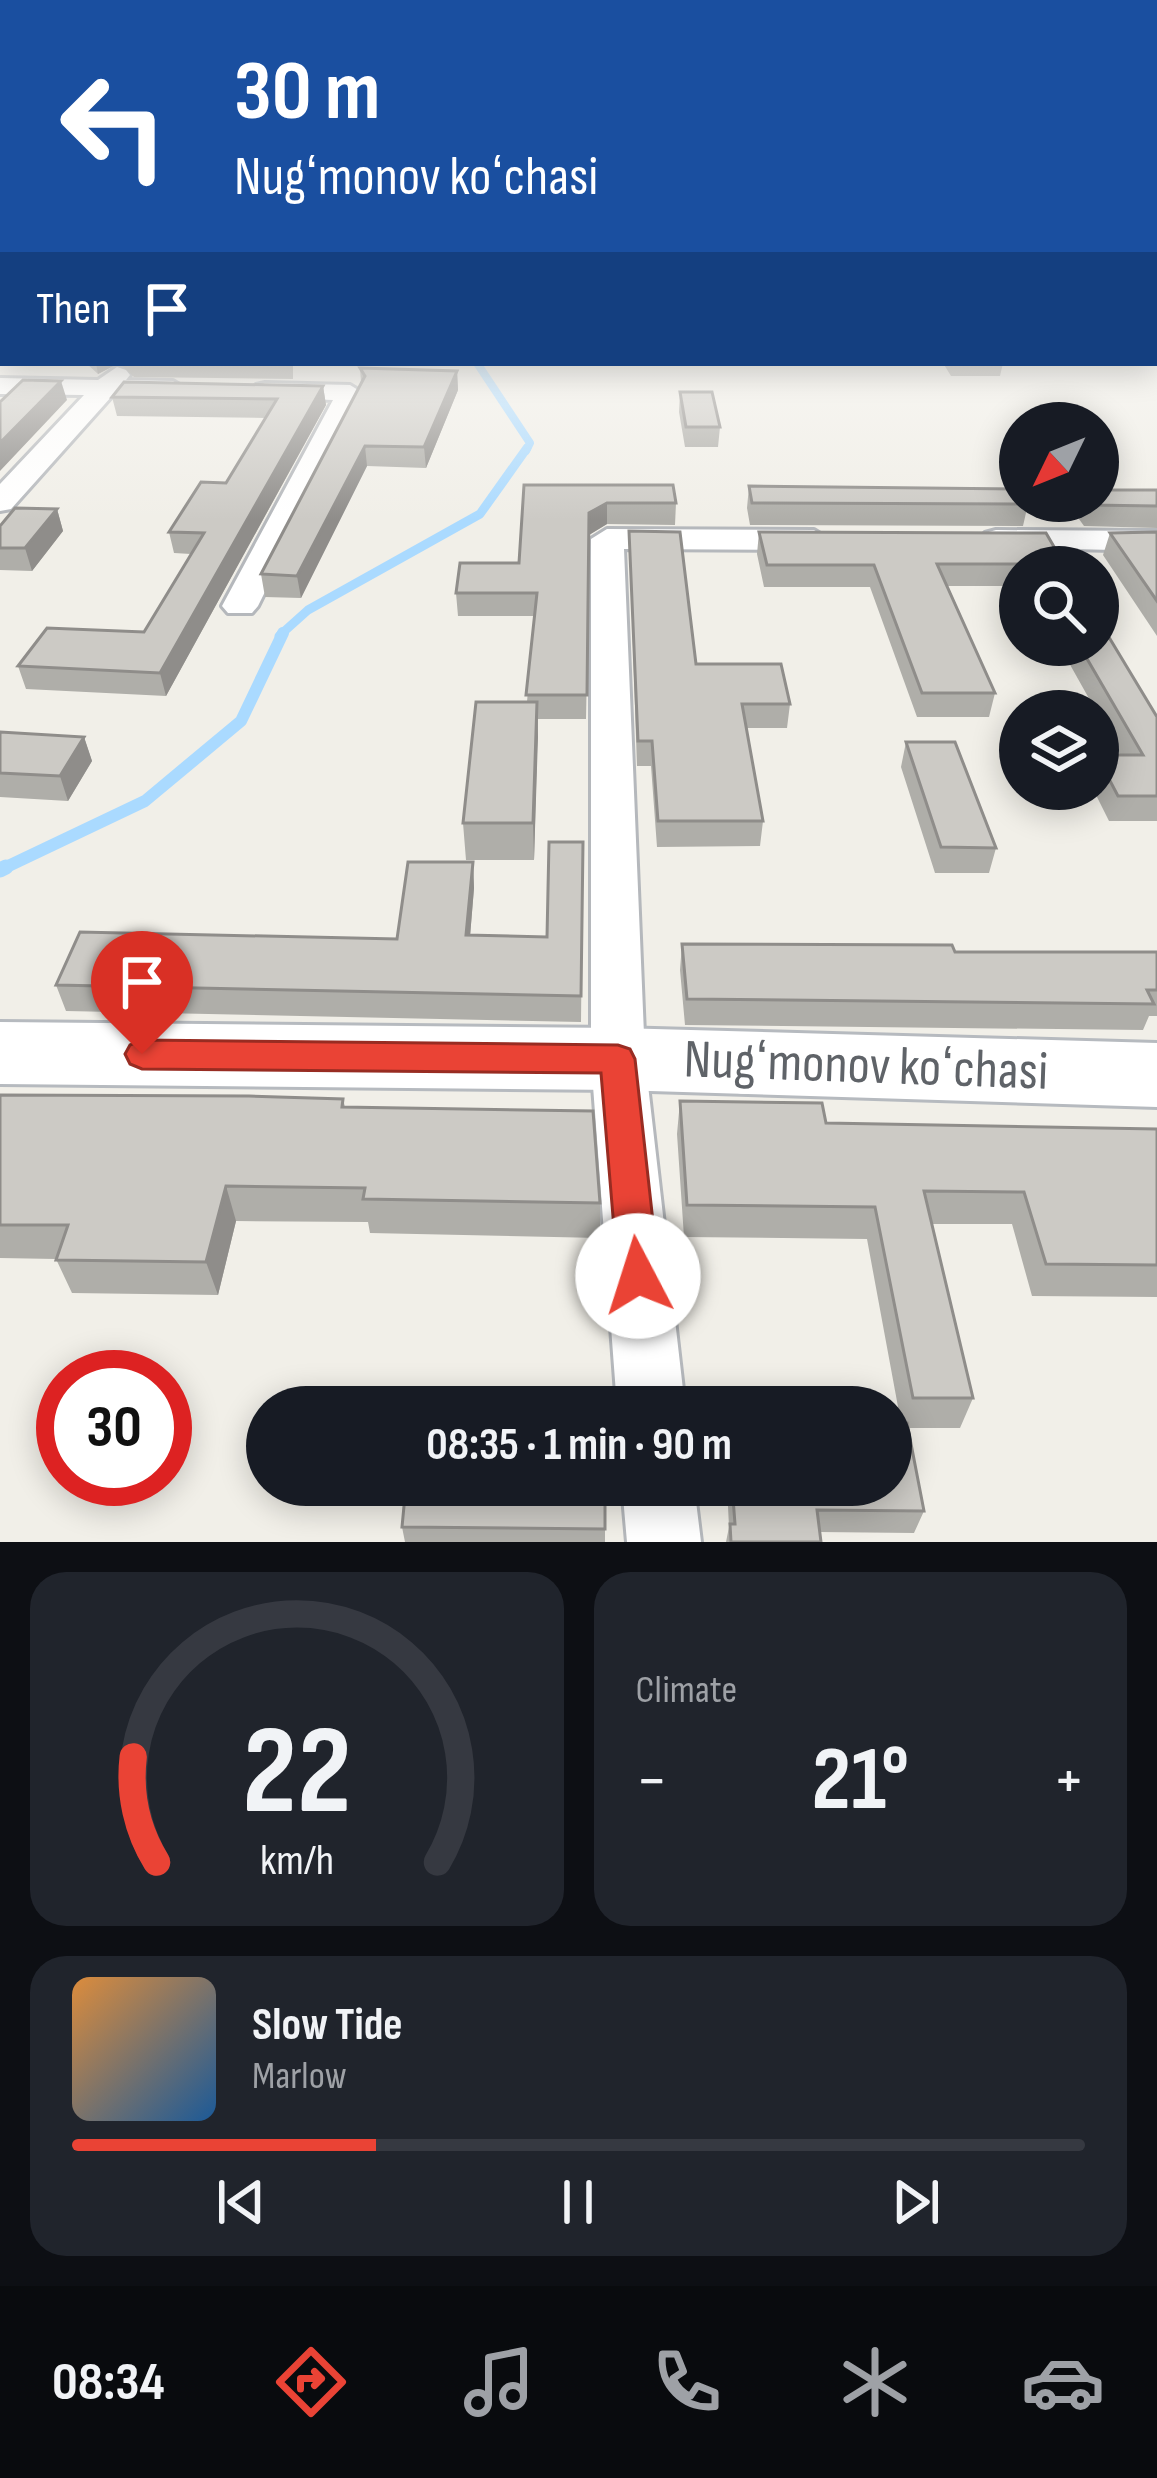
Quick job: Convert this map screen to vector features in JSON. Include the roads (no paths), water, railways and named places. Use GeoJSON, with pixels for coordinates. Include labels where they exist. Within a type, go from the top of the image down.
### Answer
{"type":"FeatureCollection","features":[{"type":"Feature","properties":{"kind":"main road","name":"Nugʻmonov koʻchasi"},"geometry":{"type":"LineString","coordinates":[[0,1053],[618,1059],[1157,1075]]}},
{"type":"Feature","properties":{"kind":"street"},"geometry":{"type":"LineString","coordinates":[[0,502],[117,376]]}},
{"type":"Feature","properties":{"kind":"street"},"geometry":{"type":"LineString","coordinates":[[0,386],[194,390]]}},
{"type":"Feature","properties":{"kind":"street"},"geometry":{"type":"LineString","coordinates":[[239,391],[350,393],[240,606]]}},
{"type":"Feature","properties":{"kind":"street"},"geometry":{"type":"LineString","coordinates":[[649,1386],[618,1059],[607,539],[846,540]]}},
{"type":"Feature","properties":{"kind":"street"},"geometry":{"type":"LineString","coordinates":[[966,540],[1157,541]]}},
{"type":"Feature","properties":{"kind":"street"},"geometry":{"type":"LineString","coordinates":[[660,1506],[664,1542]]}},
{"type":"Feature","properties":{"kind":"waterway"},"geometry":{"type":"LineString","coordinates":[[486,376],[530,443],[526,451]]}},
{"type":"Feature","properties":{"kind":"waterway"},"geometry":{"type":"LineString","coordinates":[[279,636],[308,610],[480,514],[527,448]]}},
{"type":"Feature","properties":{"kind":"waterway"},"geometry":{"type":"LineString","coordinates":[[6,867],[0,870],[145,801],[241,721],[283,633]]}}]}
